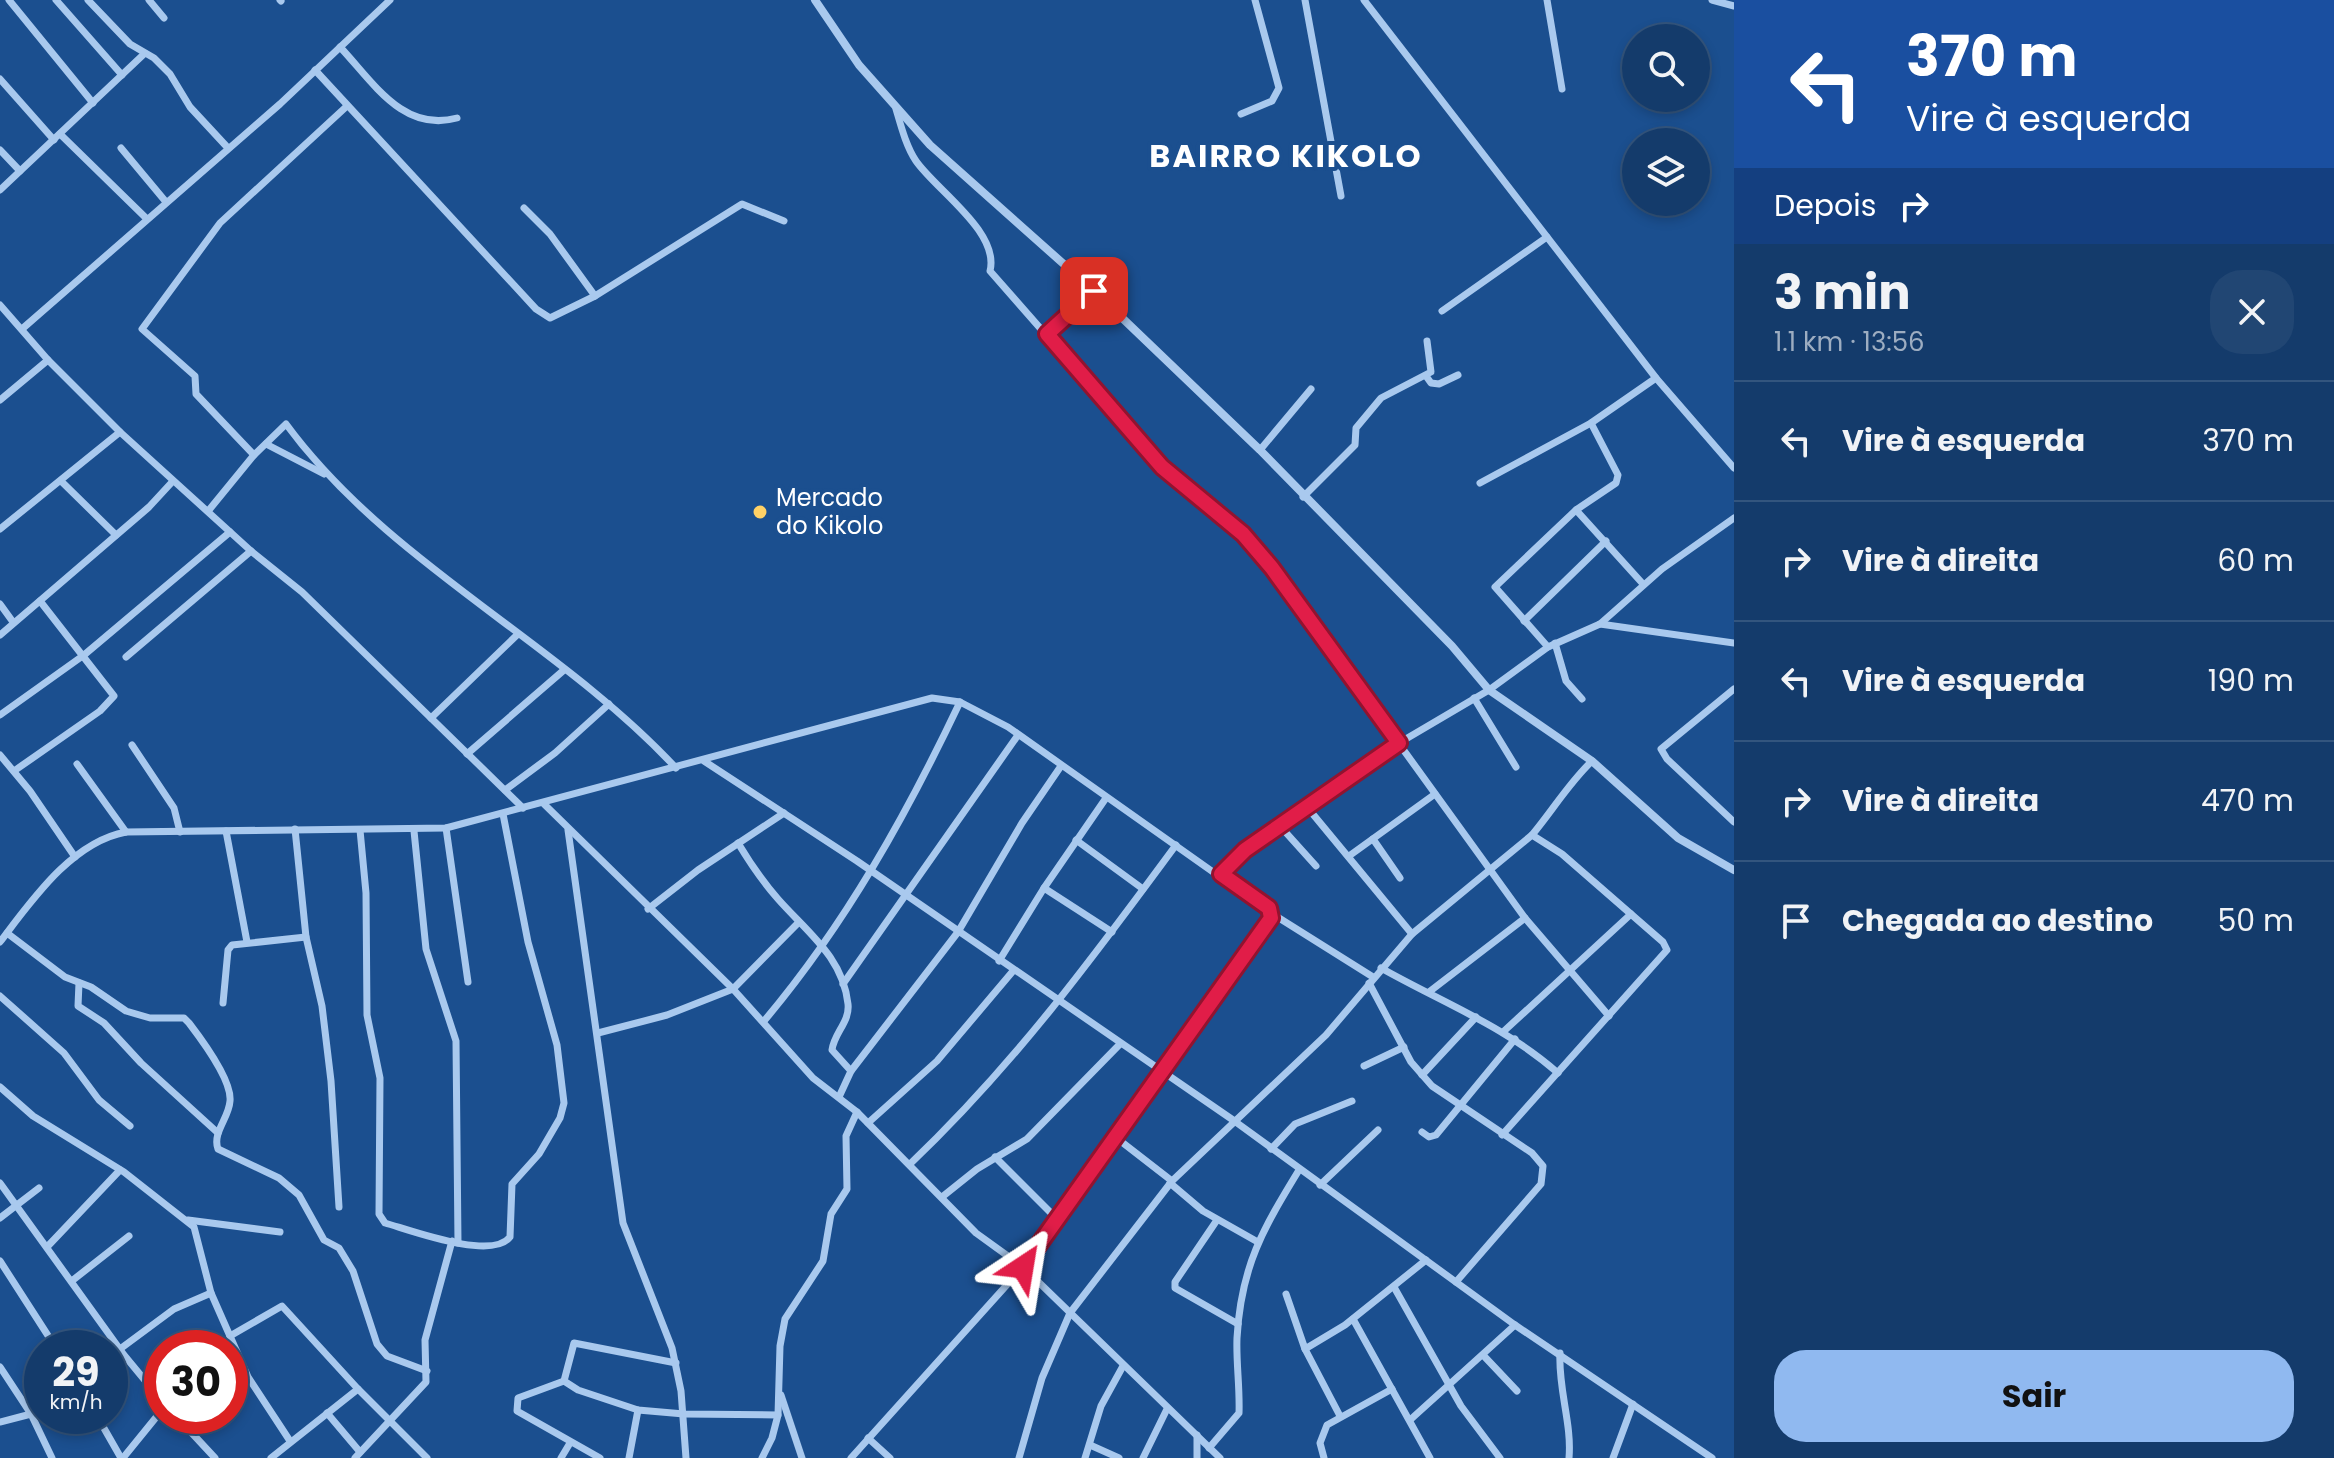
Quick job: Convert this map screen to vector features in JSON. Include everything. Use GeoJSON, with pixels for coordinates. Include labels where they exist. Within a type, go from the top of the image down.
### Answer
{"type":"FeatureCollection","features":[{"type":"Feature","properties":{"kind":"street"},"geometry":{"type":"LineString","coordinates":[[9,0],[93,103]]}},
{"type":"Feature","properties":{"kind":"street"},"geometry":{"type":"LineString","coordinates":[[56,0],[122,75]]}},
{"type":"Feature","properties":{"kind":"street"},"geometry":{"type":"LineString","coordinates":[[88,0],[125,40],[170,74],[190,107],[228,148]]}},
{"type":"Feature","properties":{"kind":"street"},"geometry":{"type":"LineString","coordinates":[[149,0],[164,18]]}},
{"type":"Feature","properties":{"kind":"street"},"geometry":{"type":"LineString","coordinates":[[22,329],[390,0]]}},
{"type":"Feature","properties":{"kind":"street"},"geometry":{"type":"LineString","coordinates":[[815,0],[859,65],[930,145],[1094,291],[1260,450],[1452,646],[1489,690],[1592,761],[1678,838],[1734,870]]}},
{"type":"Feature","properties":{"kind":"street"},"geometry":{"type":"LineString","coordinates":[[1241,114],[1272,101],[1279,88],[1255,0]]}},
{"type":"Feature","properties":{"kind":"street"},"geometry":{"type":"LineString","coordinates":[[1305,0],[1341,196]]}},
{"type":"Feature","properties":{"kind":"street"},"geometry":{"type":"LineString","coordinates":[[1364,0],[1656,378],[1734,468]]}},
{"type":"Feature","properties":{"kind":"street"},"geometry":{"type":"LineString","coordinates":[[1547,0],[1562,89]]}},
{"type":"Feature","properties":{"kind":"street"},"geometry":{"type":"LineString","coordinates":[[1712,0],[1734,6]]}},
{"type":"Feature","properties":{"kind":"street"},"geometry":{"type":"LineString","coordinates":[[340,47],[407,116],[435,123],[457,118]]}},
{"type":"Feature","properties":{"kind":"street"},"geometry":{"type":"LineString","coordinates":[[0,190],[144,54]]}},
{"type":"Feature","properties":{"kind":"street"},"geometry":{"type":"LineString","coordinates":[[315,70],[540,312],[550,318],[558,317],[595,296],[742,204],[784,221]]}},
{"type":"Feature","properties":{"kind":"street"},"geometry":{"type":"LineString","coordinates":[[0,79],[57,137],[147,219]]}},
{"type":"Feature","properties":{"kind":"street"},"geometry":{"type":"LineString","coordinates":[[254,455],[196,394],[195,376],[142,329],[220,223],[347,106]]}},
{"type":"Feature","properties":{"kind":"street"},"geometry":{"type":"LineString","coordinates":[[896,107],[918,163],[974,225],[987,247],[992,262],[990,271],[1162,467],[1243,534],[1272,568],[1525,918],[1609,1016]]}},
{"type":"Feature","properties":{"kind":"street"},"geometry":{"type":"LineString","coordinates":[[121,148],[166,202]]}},
{"type":"Feature","properties":{"kind":"street"},"geometry":{"type":"LineString","coordinates":[[0,150],[20,171]]}},
{"type":"Feature","properties":{"kind":"street"},"geometry":{"type":"LineString","coordinates":[[524,208],[550,234],[595,296]]}},
{"type":"Feature","properties":{"kind":"street"},"geometry":{"type":"LineString","coordinates":[[1442,311],[1547,237]]}},
{"type":"Feature","properties":{"kind":"street"},"geometry":{"type":"LineString","coordinates":[[1047,334],[1094,291]]}},
{"type":"Feature","properties":{"kind":"street"},"geometry":{"type":"LineString","coordinates":[[0,305],[48,360],[120,432],[251,551],[302,592],[523,808]]}},
{"type":"Feature","properties":{"kind":"street"},"geometry":{"type":"LineString","coordinates":[[1303,497],[1355,445],[1356,428],[1381,398],[1426,376],[1431,367],[1427,341]]}},
{"type":"Feature","properties":{"kind":"street"},"geometry":{"type":"LineString","coordinates":[[0,400],[48,360]]}},
{"type":"Feature","properties":{"kind":"street"},"geometry":{"type":"LineString","coordinates":[[1426,376],[1431,383],[1439,384],[1458,375]]}},
{"type":"Feature","properties":{"kind":"street"},"geometry":{"type":"LineString","coordinates":[[1480,483],[1591,423],[1656,378]]}},
{"type":"Feature","properties":{"kind":"street"},"geometry":{"type":"LineString","coordinates":[[1260,450],[1311,389]]}},
{"type":"Feature","properties":{"kind":"street"},"geometry":{"type":"LineString","coordinates":[[1582,699],[1561,671],[1551,645],[1524,621],[1495,587],[1576,510],[1618,479],[1591,423]]}},
{"type":"Feature","properties":{"kind":"street"},"geometry":{"type":"LineString","coordinates":[[209,510],[254,455],[286,424],[326,475],[517,635],[609,704],[640,730],[676,768]]}},
{"type":"Feature","properties":{"kind":"street"},"geometry":{"type":"LineString","coordinates":[[0,529],[62,482],[120,432]]}},
{"type":"Feature","properties":{"kind":"street"},"geometry":{"type":"LineString","coordinates":[[266,444],[309,470],[326,475]]}},
{"type":"Feature","properties":{"kind":"street"},"geometry":{"type":"LineString","coordinates":[[0,635],[116,535],[173,481]]}},
{"type":"Feature","properties":{"kind":"street"},"geometry":{"type":"LineString","coordinates":[[62,482],[116,535]]}},
{"type":"Feature","properties":{"kind":"street"},"geometry":{"type":"LineString","coordinates":[[1576,510],[1643,584]]}},
{"type":"Feature","properties":{"kind":"street"},"geometry":{"type":"LineString","coordinates":[[1221,874],[1245,850],[1399,743],[1489,690],[1551,645],[1600,624],[1643,584],[1734,518]]}},
{"type":"Feature","properties":{"kind":"street"},"geometry":{"type":"LineString","coordinates":[[0,715],[84,655],[230,532]]}},
{"type":"Feature","properties":{"kind":"street"},"geometry":{"type":"LineString","coordinates":[[1524,621],[1606,541]]}},
{"type":"Feature","properties":{"kind":"street"},"geometry":{"type":"LineString","coordinates":[[126,657],[251,551]]}},
{"type":"Feature","properties":{"kind":"street"},"geometry":{"type":"LineString","coordinates":[[14,771],[100,711],[114,696],[40,601]]}},
{"type":"Feature","properties":{"kind":"street"},"geometry":{"type":"LineString","coordinates":[[0,604],[13,622]]}},
{"type":"Feature","properties":{"kind":"street"},"geometry":{"type":"LineString","coordinates":[[1600,624],[1734,643]]}},
{"type":"Feature","properties":{"kind":"street"},"geometry":{"type":"LineString","coordinates":[[431,718],[517,635]]}},
{"type":"Feature","properties":{"kind":"street"},"geometry":{"type":"LineString","coordinates":[[467,754],[564,670]]}},
{"type":"Feature","properties":{"kind":"street"},"geometry":{"type":"LineString","coordinates":[[1734,689],[1661,749],[1734,822]]}},
{"type":"Feature","properties":{"kind":"street"},"geometry":{"type":"LineString","coordinates":[[0,942],[75,857],[104,836],[126,832],[295,829],[414,831],[446,828],[932,698],[960,702],[1018,735],[1371,980],[1404,1047],[1422,1075],[1459,1107],[1540,1159],[1544,1174],[1530,1197],[1456,1282]]}},
{"type":"Feature","properties":{"kind":"street"},"geometry":{"type":"LineString","coordinates":[[1474,698],[1516,767]]}},
{"type":"Feature","properties":{"kind":"street"},"geometry":{"type":"LineString","coordinates":[[764,1021],[800,979],[871,871],[905,815],[960,702]]}},
{"type":"Feature","properties":{"kind":"street"},"geometry":{"type":"LineString","coordinates":[[505,790],[555,753],[609,704]]}},
{"type":"Feature","properties":{"kind":"street"},"geometry":{"type":"LineString","coordinates":[[843,984],[904,893],[1018,735]]}},
{"type":"Feature","properties":{"kind":"street"},"geometry":{"type":"LineString","coordinates":[[132,745],[174,808],[180,832]]}},
{"type":"Feature","properties":{"kind":"street"},"geometry":{"type":"LineString","coordinates":[[0,755],[75,857]]}},
{"type":"Feature","properties":{"kind":"street"},"geometry":{"type":"LineString","coordinates":[[704,761],[904,893],[1233,1120],[1515,1325],[1712,1458]]}},
{"type":"Feature","properties":{"kind":"street"},"geometry":{"type":"LineString","coordinates":[[1019,1458],[1042,1378],[1070,1313],[1171,1182],[1326,1035],[1412,934],[1532,835],[1559,803],[1567,784],[1592,761]]}},
{"type":"Feature","properties":{"kind":"street"},"geometry":{"type":"LineString","coordinates":[[77,764],[126,832]]}},
{"type":"Feature","properties":{"kind":"street"},"geometry":{"type":"LineString","coordinates":[[839,1097],[851,1071],[958,932],[1022,823],[1061,766]]}},
{"type":"Feature","properties":{"kind":"street"},"geometry":{"type":"LineString","coordinates":[[1349,856],[1435,794]]}},
{"type":"Feature","properties":{"kind":"street"},"geometry":{"type":"LineString","coordinates":[[999,961],[1044,888],[1106,798]]}},
{"type":"Feature","properties":{"kind":"street"},"geometry":{"type":"LineString","coordinates":[[544,804],[733,989],[813,1078],[857,1112],[976,1233],[1023,1267],[1220,1458]]}},
{"type":"Feature","properties":{"kind":"street"},"geometry":{"type":"LineString","coordinates":[[1307,807],[1412,934]]}},
{"type":"Feature","properties":{"kind":"street"},"geometry":{"type":"LineString","coordinates":[[648,909],[784,813]]}},
{"type":"Feature","properties":{"kind":"street"},"geometry":{"type":"LineString","coordinates":[[360,830],[366,893],[368,1023],[380,1078],[379,1214],[385,1223],[455,1242],[491,1247],[506,1242],[510,1237],[512,1184],[539,1154],[560,1118],[564,1103],[557,1045],[528,942],[503,814]]}},
{"type":"Feature","properties":{"kind":"street"},"geometry":{"type":"LineString","coordinates":[[1280,826],[1316,866]]}},
{"type":"Feature","properties":{"kind":"street"},"geometry":{"type":"LineString","coordinates":[[446,828],[468,982]]}},
{"type":"Feature","properties":{"kind":"street"},"geometry":{"type":"LineString","coordinates":[[567,828],[625,1234],[670,1338],[684,1414],[686,1458]]}},
{"type":"Feature","properties":{"kind":"street"},"geometry":{"type":"LineString","coordinates":[[295,829],[306,937],[324,1015],[339,1207]]}},
{"type":"Feature","properties":{"kind":"street"},"geometry":{"type":"LineString","coordinates":[[226,831],[247,942]]}},
{"type":"Feature","properties":{"kind":"street"},"geometry":{"type":"LineString","coordinates":[[327,1413],[358,1455],[426,1382],[425,1340],[455,1242],[456,1041],[426,949],[414,831]]}},
{"type":"Feature","properties":{"kind":"street"},"geometry":{"type":"LineString","coordinates":[[1502,1135],[1666,954],[1663,942],[1562,854],[1532,835]]}},
{"type":"Feature","properties":{"kind":"street"},"geometry":{"type":"LineString","coordinates":[[1373,839],[1400,878]]}},
{"type":"Feature","properties":{"kind":"street"},"geometry":{"type":"LineString","coordinates":[[1076,840],[1143,889]]}},
{"type":"Feature","properties":{"kind":"street"},"geometry":{"type":"LineString","coordinates":[[738,843],[762,880],[799,922],[823,943],[835,961],[843,984],[847,1018],[833,1040],[832,1050],[851,1071]]}},
{"type":"Feature","properties":{"kind":"street"},"geometry":{"type":"LineString","coordinates":[[910,1164],[955,1121],[1060,1003],[1176,845]]}},
{"type":"Feature","properties":{"kind":"street"},"geometry":{"type":"LineString","coordinates":[[1044,888],[1112,932]]}},
{"type":"Feature","properties":{"kind":"street"},"geometry":{"type":"LineString","coordinates":[[851,1458],[1023,1267],[1055,1217],[1162,1072],[1271,913]]}},
{"type":"Feature","properties":{"kind":"street"},"geometry":{"type":"LineString","coordinates":[[1503,1032],[1631,914]]}},
{"type":"Feature","properties":{"kind":"street"},"geometry":{"type":"LineString","coordinates":[[1429,992],[1525,918]]}},
{"type":"Feature","properties":{"kind":"street"},"geometry":{"type":"LineString","coordinates":[[598,1033],[667,1015],[733,989],[799,922]]}},
{"type":"Feature","properties":{"kind":"street"},"geometry":{"type":"LineString","coordinates":[[7,933],[65,977],[130,1013],[150,1018],[178,1017],[189,1023],[229,1087],[227,1119],[218,1133],[218,1149],[288,1185],[302,1200],[324,1240],[339,1248],[353,1271],[375,1342],[384,1353],[427,1371]]}},
{"type":"Feature","properties":{"kind":"street"},"geometry":{"type":"LineString","coordinates":[[223,1003],[228,950],[232,945],[306,937]]}},
{"type":"Feature","properties":{"kind":"street"},"geometry":{"type":"LineString","coordinates":[[1381,968],[1515,1039],[1558,1073]]}},
{"type":"Feature","properties":{"kind":"street"},"geometry":{"type":"LineString","coordinates":[[868,1123],[945,1053],[1013,971]]}},
{"type":"Feature","properties":{"kind":"street"},"geometry":{"type":"LineString","coordinates":[[79,983],[75,1003],[104,1023],[141,1063],[218,1133]]}},
{"type":"Feature","properties":{"kind":"street"},"geometry":{"type":"LineString","coordinates":[[0,996],[64,1053],[99,1100],[130,1126]]}},
{"type":"Feature","properties":{"kind":"street"},"geometry":{"type":"LineString","coordinates":[[1422,1075],[1476,1017]]}},
{"type":"Feature","properties":{"kind":"street"},"geometry":{"type":"LineString","coordinates":[[1422,1132],[1429,1137],[1436,1135],[1515,1039]]}},
{"type":"Feature","properties":{"kind":"street"},"geometry":{"type":"LineString","coordinates":[[942,1197],[995,1157],[1034,1133],[1120,1044]]}},
{"type":"Feature","properties":{"kind":"street"},"geometry":{"type":"LineString","coordinates":[[1364,1066],[1404,1047]]}},
{"type":"Feature","properties":{"kind":"street"},"geometry":{"type":"LineString","coordinates":[[0,1087],[33,1116],[120,1170],[188,1220],[198,1235],[211,1293],[227,1330]]}},
{"type":"Feature","properties":{"kind":"street"},"geometry":{"type":"LineString","coordinates":[[1271,1149],[1295,1124],[1352,1101]]}},
{"type":"Feature","properties":{"kind":"street"},"geometry":{"type":"LineString","coordinates":[[762,1458],[778,1415],[780,1346],[785,1319],[823,1261],[831,1214],[847,1189],[846,1136],[857,1112]]}},
{"type":"Feature","properties":{"kind":"street"},"geometry":{"type":"LineString","coordinates":[[1320,1185],[1378,1130]]}},
{"type":"Feature","properties":{"kind":"street"},"geometry":{"type":"LineString","coordinates":[[1114,1136],[1217,1220],[1256,1241]]}},
{"type":"Feature","properties":{"kind":"street"},"geometry":{"type":"LineString","coordinates":[[995,1157],[1055,1217]]}},
{"type":"Feature","properties":{"kind":"street"},"geometry":{"type":"LineString","coordinates":[[47,1247],[120,1170]]}},
{"type":"Feature","properties":{"kind":"street"},"geometry":{"type":"LineString","coordinates":[[1209,1448],[1239,1413],[1238,1324],[1247,1271],[1256,1241],[1299,1170]]}},
{"type":"Feature","properties":{"kind":"street"},"geometry":{"type":"LineString","coordinates":[[0,1183],[107,1330]]}},
{"type":"Feature","properties":{"kind":"street"},"geometry":{"type":"LineString","coordinates":[[0,1218],[39,1188]]}},
{"type":"Feature","properties":{"kind":"street"},"geometry":{"type":"LineString","coordinates":[[188,1220],[280,1232]]}},
{"type":"Feature","properties":{"kind":"street"},"geometry":{"type":"LineString","coordinates":[[1217,1220],[1175,1282],[1175,1288],[1238,1324]]}},
{"type":"Feature","properties":{"kind":"street"},"geometry":{"type":"LineString","coordinates":[[73,1280],[129,1236]]}},
{"type":"Feature","properties":{"kind":"street"},"geometry":{"type":"LineString","coordinates":[[1305,1349],[1353,1319],[1426,1260]]}},
{"type":"Feature","properties":{"kind":"street"},"geometry":{"type":"LineString","coordinates":[[0,1261],[44,1330]]}},
{"type":"Feature","properties":{"kind":"street"},"geometry":{"type":"LineString","coordinates":[[1394,1287],[1450,1386],[1500,1458]]}},
{"type":"Feature","properties":{"kind":"street"},"geometry":{"type":"LineString","coordinates":[[128,1343],[174,1309],[211,1293]]}},
{"type":"Feature","properties":{"kind":"street"},"geometry":{"type":"LineString","coordinates":[[1286,1294],[1305,1349],[1340,1416]]}},
{"type":"Feature","properties":{"kind":"street"},"geometry":{"type":"LineString","coordinates":[[240,1330],[282,1306],[427,1458]]}},
{"type":"Feature","properties":{"kind":"street"},"geometry":{"type":"LineString","coordinates":[[1353,1319],[1430,1458]]}},
{"type":"Feature","properties":{"kind":"street"},"geometry":{"type":"LineString","coordinates":[[1410,1420],[1515,1325]]}},
{"type":"Feature","properties":{"kind":"street"},"geometry":{"type":"LineString","coordinates":[[564,1381],[574,1343],[676,1363]]}},
{"type":"Feature","properties":{"kind":"street"},"geometry":{"type":"LineString","coordinates":[[1560,1353],[1563,1401],[1571,1437],[1569,1458]]}},
{"type":"Feature","properties":{"kind":"street"},"geometry":{"type":"LineString","coordinates":[[1483,1355],[1517,1391]]}},
{"type":"Feature","properties":{"kind":"street"},"geometry":{"type":"LineString","coordinates":[[128,1359],[144,1379]]}},
{"type":"Feature","properties":{"kind":"street"},"geometry":{"type":"LineString","coordinates":[[1085,1458],[1101,1406],[1123,1366]]}},
{"type":"Feature","properties":{"kind":"street"},"geometry":{"type":"LineString","coordinates":[[0,1367],[24,1403]]}},
{"type":"Feature","properties":{"kind":"street"},"geometry":{"type":"LineString","coordinates":[[248,1377],[290,1441]]}},
{"type":"Feature","properties":{"kind":"street"},"geometry":{"type":"LineString","coordinates":[[564,1381],[578,1390],[638,1410],[778,1415]]}},
{"type":"Feature","properties":{"kind":"street"},"geometry":{"type":"LineString","coordinates":[[564,1381],[518,1398],[516,1406],[520,1415],[600,1458]]}},
{"type":"Feature","properties":{"kind":"street"},"geometry":{"type":"LineString","coordinates":[[271,1458],[358,1389]]}},
{"type":"Feature","properties":{"kind":"street"},"geometry":{"type":"LineString","coordinates":[[1324,1458],[1320,1436],[1327,1425],[1392,1389]]}},
{"type":"Feature","properties":{"kind":"street"},"geometry":{"type":"LineString","coordinates":[[780,1393],[802,1458]]}},
{"type":"Feature","properties":{"kind":"street"},"geometry":{"type":"LineString","coordinates":[[1613,1458],[1633,1404]]}},
{"type":"Feature","properties":{"kind":"street"},"geometry":{"type":"LineString","coordinates":[[1143,1458],[1167,1409]]}},
{"type":"Feature","properties":{"kind":"street"},"geometry":{"type":"LineString","coordinates":[[629,1458],[638,1410]]}},
{"type":"Feature","properties":{"kind":"street"},"geometry":{"type":"LineString","coordinates":[[0,1422],[24,1416]]}},
{"type":"Feature","properties":{"kind":"street"},"geometry":{"type":"LineString","coordinates":[[108,1434],[122,1458],[144,1432]]}},
{"type":"Feature","properties":{"kind":"street"},"geometry":{"type":"LineString","coordinates":[[41,1434],[52,1458]]}},
{"type":"Feature","properties":{"kind":"street"},"geometry":{"type":"LineString","coordinates":[[193,1434],[215,1458]]}},
{"type":"Feature","properties":{"kind":"street"},"geometry":{"type":"LineString","coordinates":[[1197,1435],[1197,1458]]}},
{"type":"Feature","properties":{"kind":"street"},"geometry":{"type":"LineString","coordinates":[[868,1438],[890,1458]]}},
{"type":"Feature","properties":{"kind":"street"},"geometry":{"type":"LineString","coordinates":[[561,1458],[570,1443]]}},
{"type":"Feature","properties":{"kind":"street"},"geometry":{"type":"LineString","coordinates":[[1090,1445],[1119,1458]]}},
{"type":"Feature","properties":{"kind":"place","name":"Mercado do Kikolo"},"geometry":{"type":"Point","coordinates":[760,512]}},
{"type":"Feature","properties":{"kind":"district","name":"BAIRRO KIKOLO"},"geometry":{"type":"Point","coordinates":[1286,156]}},
{"type":"Feature","properties":{"kind":"route"},"geometry":{"type":"LineString","coordinates":[[1023,1267],[1055,1217],[1271,918],[1269,908],[1221,874],[1245,850],[1399,743],[1310,618],[1243,534],[1162,467],[1047,334],[1094,291]]}}]}
